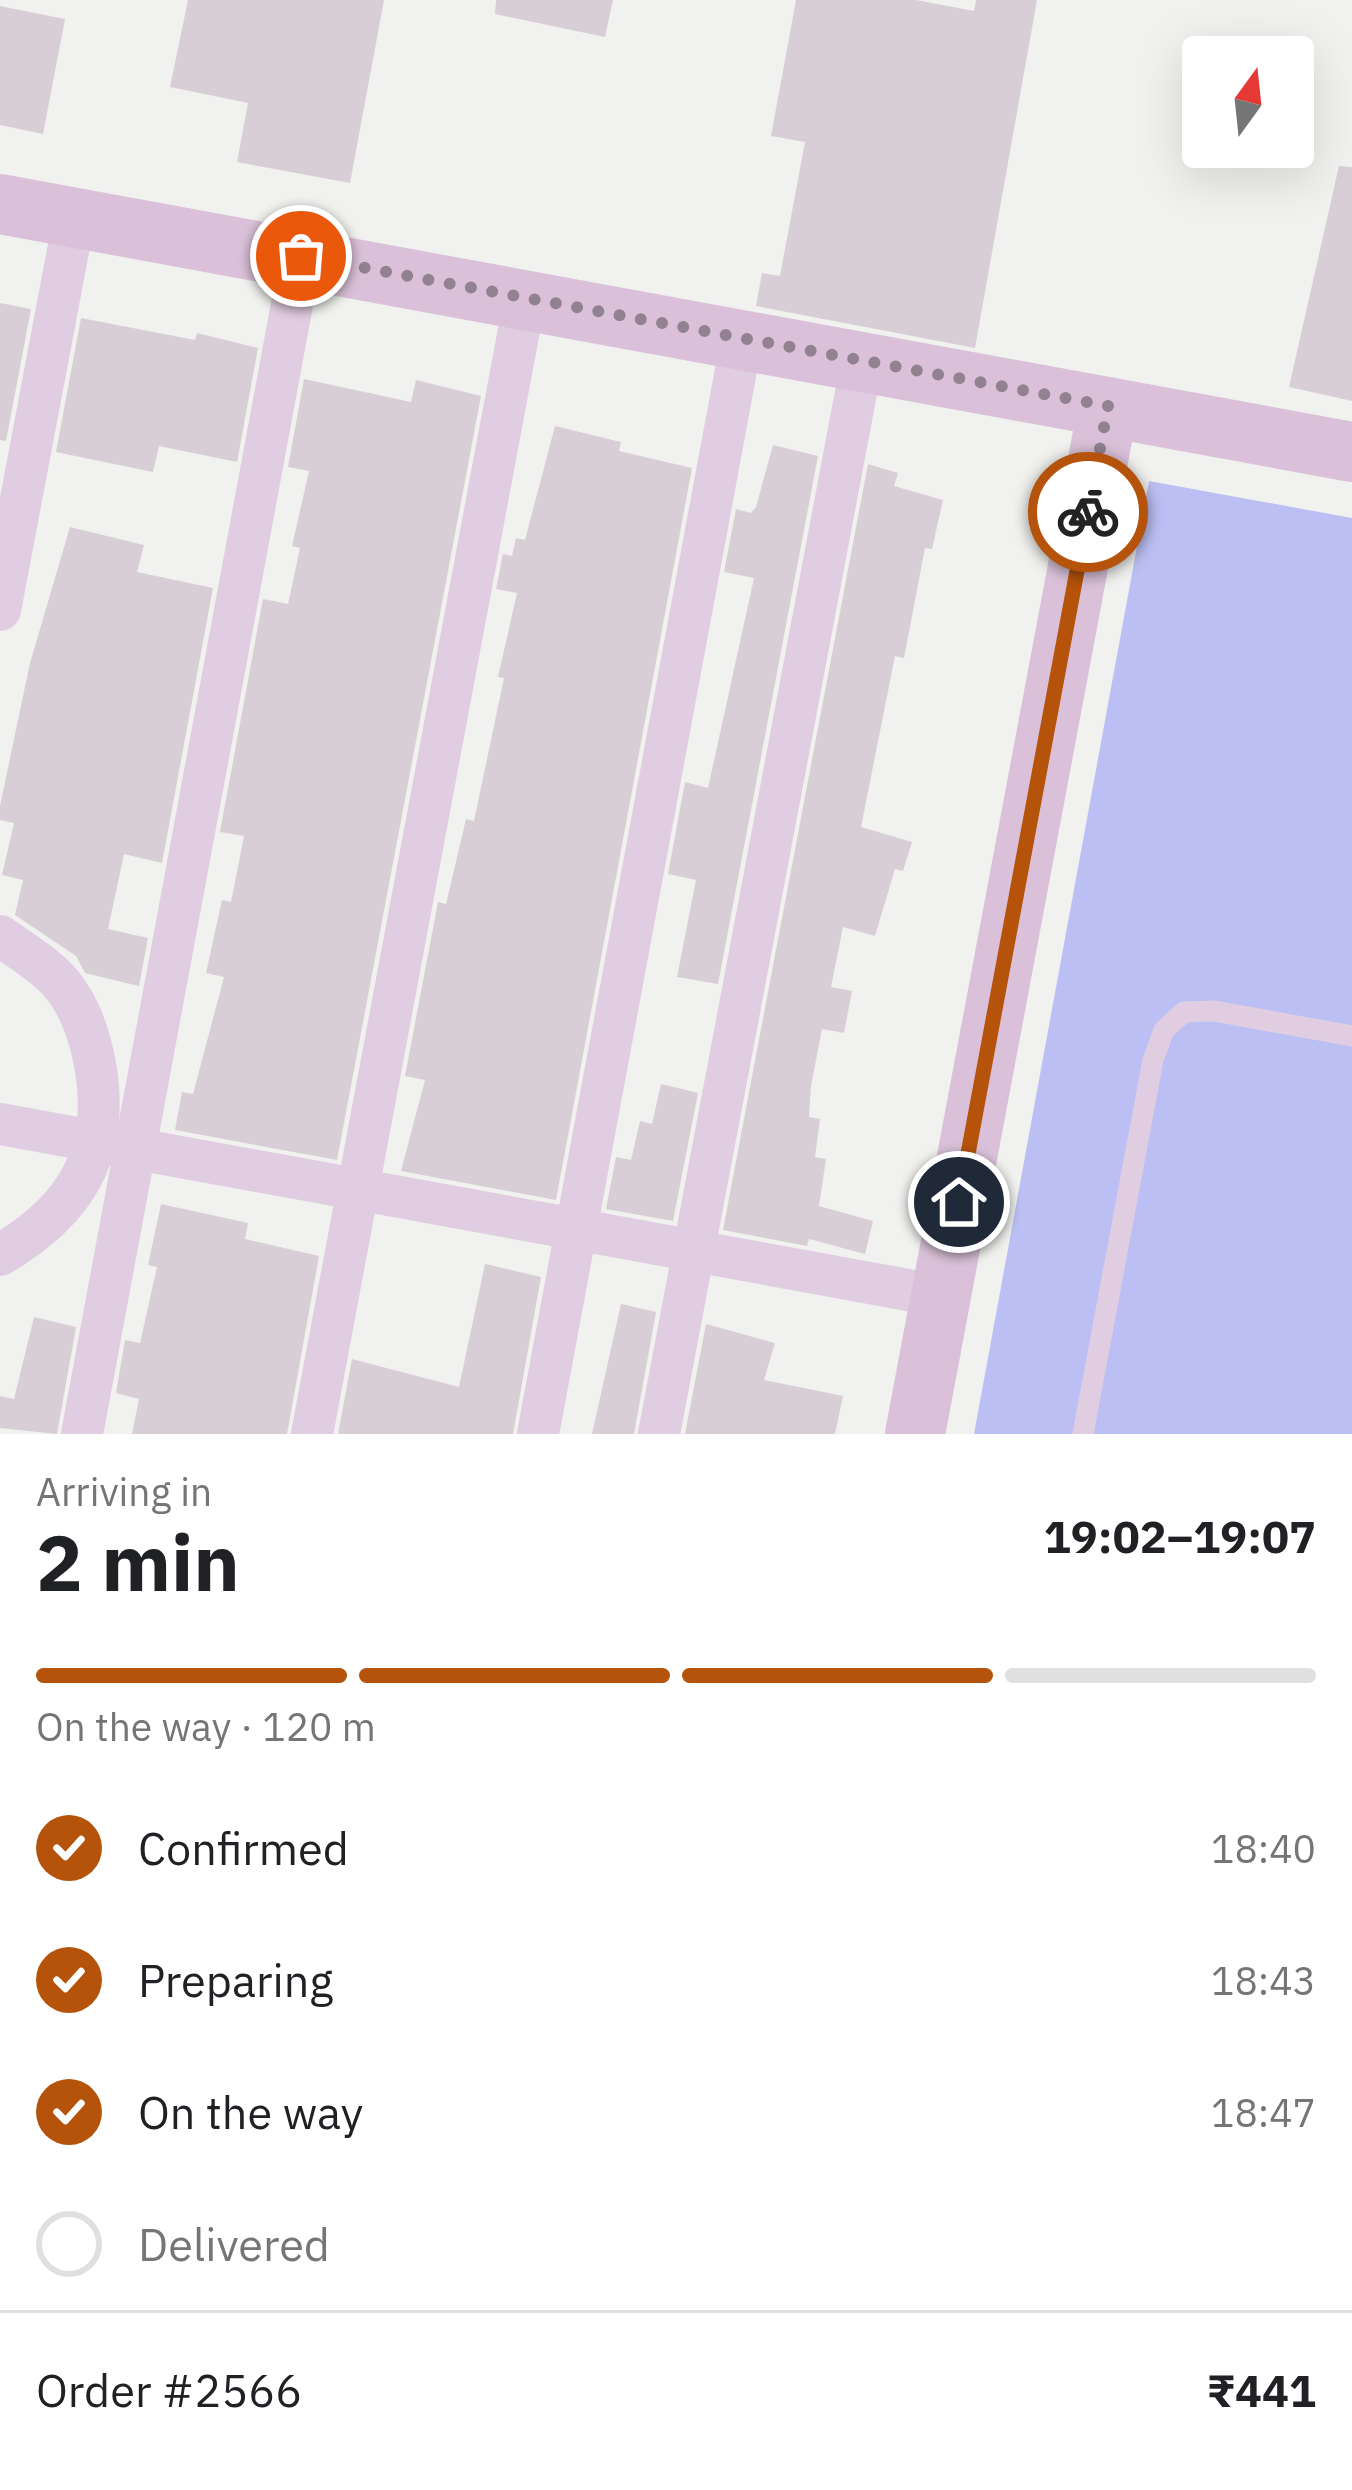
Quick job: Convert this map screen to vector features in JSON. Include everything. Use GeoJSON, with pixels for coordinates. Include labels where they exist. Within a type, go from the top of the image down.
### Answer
{"type":"FeatureCollection","features":[{"type":"Feature","properties":{"kind":"main road"},"geometry":{"type":"LineString","coordinates":[[0,204],[75,214],[1352,452]]}},
{"type":"Feature","properties":{"kind":"main road"},"geometry":{"type":"LineString","coordinates":[[915,1434],[1108,406]]}},
{"type":"Feature","properties":{"kind":"street"},"geometry":{"type":"LineString","coordinates":[[0,610],[75,214]]}},
{"type":"Feature","properties":{"kind":"street"},"geometry":{"type":"LineString","coordinates":[[82,1434],[117,1145],[301,256]]}},
{"type":"Feature","properties":{"kind":"street"},"geometry":{"type":"LineString","coordinates":[[312,1434],[362,1190],[525,298]]}},
{"type":"Feature","properties":{"kind":"street"},"geometry":{"type":"LineString","coordinates":[[538,1434],[742,338]]}},
{"type":"Feature","properties":{"kind":"street"},"geometry":{"type":"LineString","coordinates":[[659,1434],[862,361]]}},
{"type":"Feature","properties":{"kind":"street"},"geometry":{"type":"LineString","coordinates":[[0,936],[55,976],[88,1026],[102,1105],[117,1145]]}},
{"type":"Feature","properties":{"kind":"street"},"geometry":{"type":"LineString","coordinates":[[0,1124],[941,1296]]}},
{"type":"Feature","properties":{"kind":"street"},"geometry":{"type":"LineString","coordinates":[[0,1255],[43,1229],[82,1179],[117,1145]]}},
{"type":"Feature","properties":{"kind":"lane"},"geometry":{"type":"LineString","coordinates":[[1083,1434],[1153,1060],[1164,1030],[1184,1012],[1214,1011],[1352,1036]]}},
{"type":"Feature","properties":{"kind":"shaded area"},"geometry":{"type":"Polygon","coordinates":[[[1149,481],[1352,518],[1352,1434],[974,1434],[1149,481]]]}},
{"type":"Feature","properties":{"kind":"building"},"geometry":{"type":"Polygon","coordinates":[[[188,0],[384,0],[350,183],[237,162],[248,103],[170,87],[188,0]]]}},
{"type":"Feature","properties":{"kind":"building"},"geometry":{"type":"Polygon","coordinates":[[[496,0],[613,0],[605,37],[495,14],[496,0]]]}},
{"type":"Feature","properties":{"kind":"building"},"geometry":{"type":"Polygon","coordinates":[[[796,0],[916,0],[974,11],[976,0],[1037,0],[975,348],[756,306],[762,273],[780,276],[805,142],[771,136],[796,0]]]}},
{"type":"Feature","properties":{"kind":"building"},"geometry":{"type":"Polygon","coordinates":[[[0,6],[65,19],[43,134],[0,125],[0,6]]]}},
{"type":"Feature","properties":{"kind":"building"},"geometry":{"type":"Polygon","coordinates":[[[1339,166],[1352,167],[1352,401],[1289,387],[1339,166]]]}},
{"type":"Feature","properties":{"kind":"building"},"geometry":{"type":"Polygon","coordinates":[[[0,303],[31,309],[6,441],[0,440],[0,303]]]}},
{"type":"Feature","properties":{"kind":"building"},"geometry":{"type":"Polygon","coordinates":[[[81,318],[195,340],[197,333],[258,348],[237,462],[159,446],[153,472],[56,452],[81,318]]]}},
{"type":"Feature","properties":{"kind":"building"},"geometry":{"type":"Polygon","coordinates":[[[304,379],[411,402],[416,380],[481,396],[337,1160],[175,1130],[182,1092],[193,1094],[224,977],[206,973],[222,900],[231,902],[244,836],[220,832],[263,599],[288,604],[300,548],[292,546],[309,471],[288,467],[304,379]]]}},
{"type":"Feature","properties":{"kind":"building"},"geometry":{"type":"Polygon","coordinates":[[[555,426],[621,442],[619,451],[692,468],[556,1200],[401,1171],[425,1080],[405,1076],[438,902],[446,904],[466,819],[474,821],[504,678],[498,677],[517,593],[496,589],[503,554],[512,556],[516,538],[525,540],[555,426]]]}},
{"type":"Feature","properties":{"kind":"building"},"geometry":{"type":"Polygon","coordinates":[[[773,445],[818,456],[718,984],[677,977],[696,880],[668,874],[685,782],[708,788],[754,578],[724,572],[736,509],[751,513],[756,507],[773,445]]]}},
{"type":"Feature","properties":{"kind":"building"},"geometry":{"type":"Polygon","coordinates":[[[868,464],[898,473],[894,486],[943,500],[932,549],[925,548],[904,658],[895,656],[861,827],[912,842],[903,871],[895,869],[875,936],[843,927],[831,987],[852,991],[844,1033],[822,1029],[811,1086],[809,1117],[820,1119],[815,1157],[826,1159],[819,1206],[873,1221],[865,1254],[809,1239],[807,1246],[723,1230],[868,464]]]}},
{"type":"Feature","properties":{"kind":"building"},"geometry":{"type":"Polygon","coordinates":[[[70,527],[144,545],[137,572],[213,588],[162,863],[124,854],[108,929],[148,938],[139,986],[85,973],[76,956],[15,915],[23,880],[2,875],[14,823],[0,820],[0,806],[30,663],[70,527]]]}},
{"type":"Feature","properties":{"kind":"building"},"geometry":{"type":"Polygon","coordinates":[[[661,1084],[698,1093],[673,1221],[606,1209],[616,1157],[631,1160],[640,1121],[652,1124],[661,1084]]]}},
{"type":"Feature","properties":{"kind":"building"},"geometry":{"type":"Polygon","coordinates":[[[161,1204],[248,1223],[245,1239],[319,1256],[287,1434],[132,1434],[139,1399],[116,1393],[125,1340],[140,1343],[157,1267],[148,1265],[161,1204]]]}},
{"type":"Feature","properties":{"kind":"building"},"geometry":{"type":"Polygon","coordinates":[[[485,1264],[541,1277],[513,1434],[338,1434],[352,1359],[459,1387],[485,1264]]]}},
{"type":"Feature","properties":{"kind":"building"},"geometry":{"type":"Polygon","coordinates":[[[621,1304],[656,1312],[634,1434],[592,1434],[621,1304]]]}},
{"type":"Feature","properties":{"kind":"building"},"geometry":{"type":"Polygon","coordinates":[[[34,1317],[76,1327],[57,1434],[0,1428],[0,1396],[14,1399],[34,1317]]]}},
{"type":"Feature","properties":{"kind":"building"},"geometry":{"type":"Polygon","coordinates":[[[706,1324],[775,1343],[764,1380],[843,1396],[835,1434],[685,1434],[706,1324]]]}},
{"type":"Feature","properties":{"kind":"way so far"},"geometry":{"type":"LineString","coordinates":[[301,256],[1108,406],[1088,512]]}},
{"type":"Feature","properties":{"kind":"route"},"geometry":{"type":"LineString","coordinates":[[959,1202],[1088,512]]}}]}
